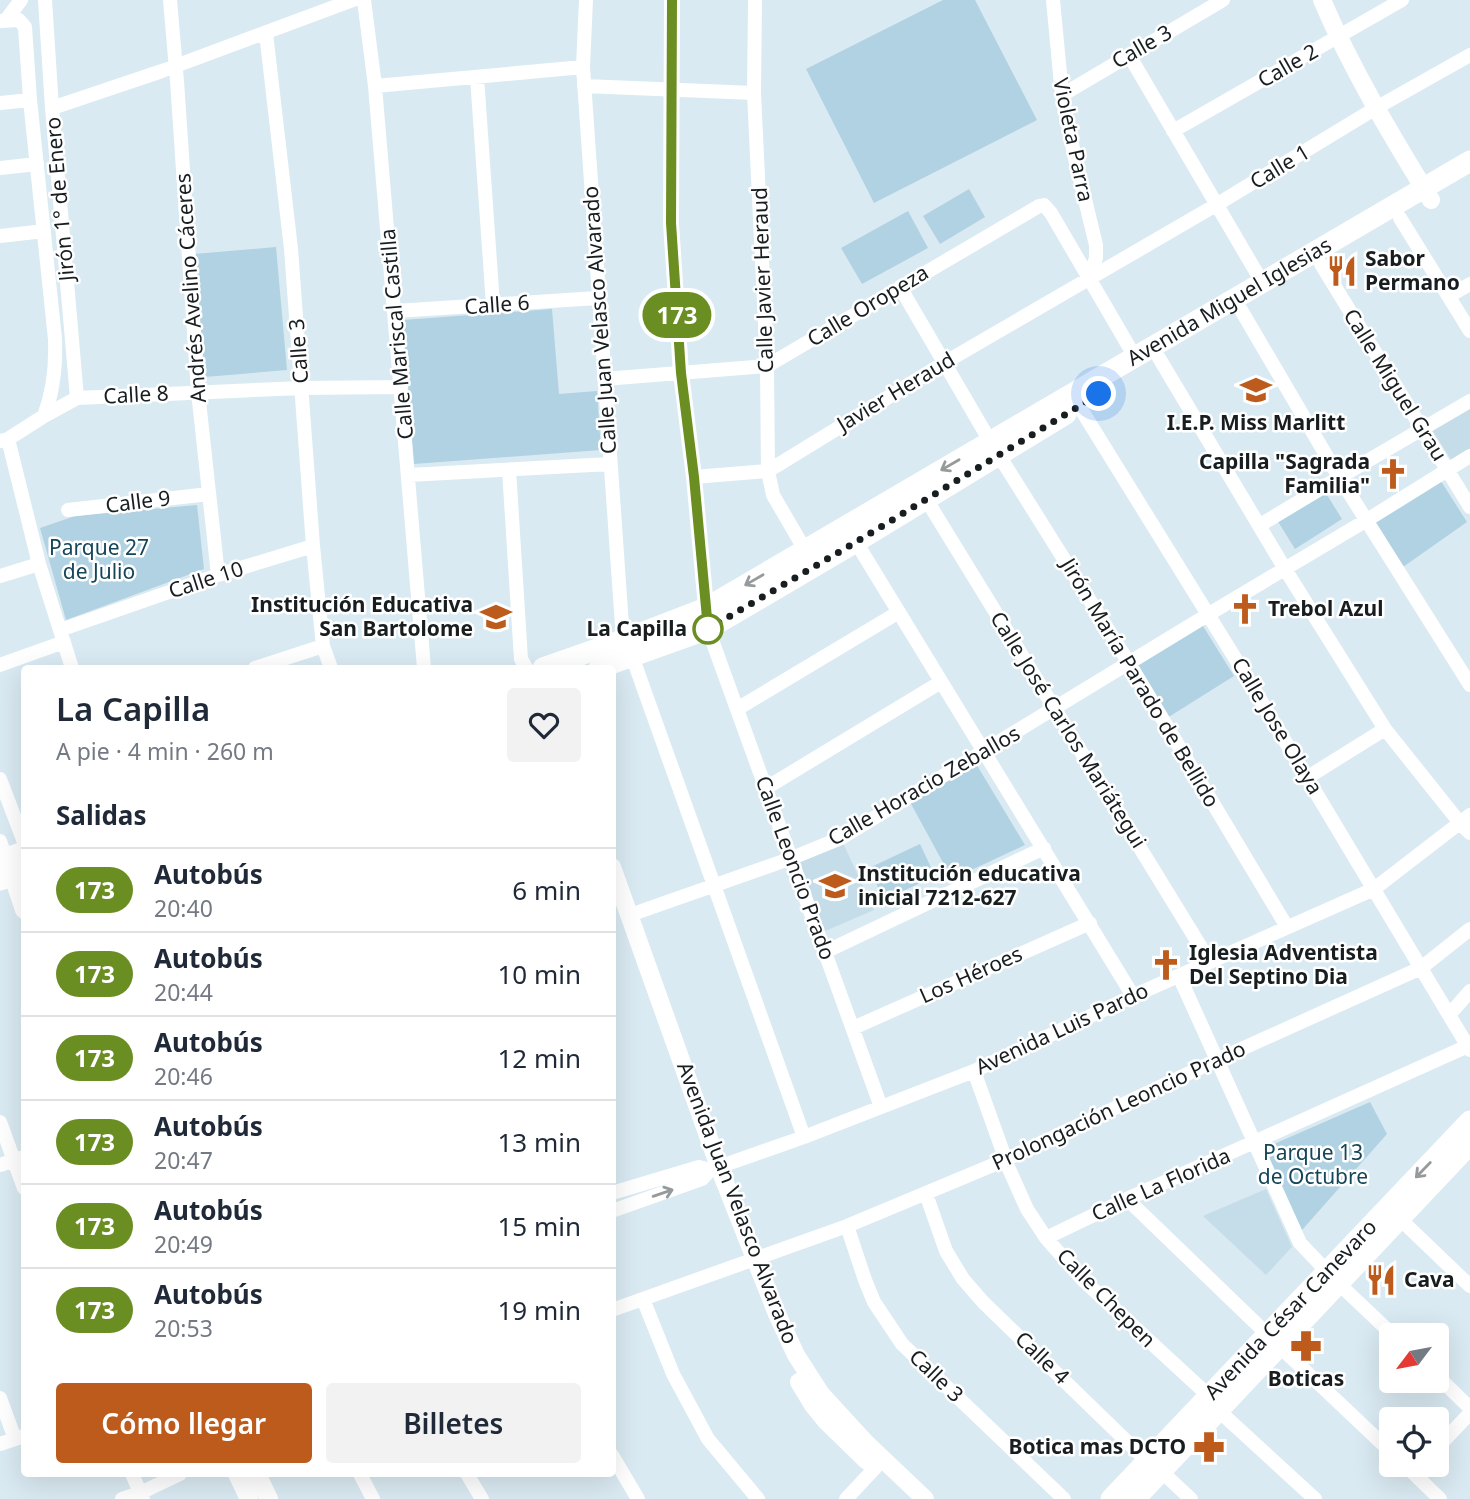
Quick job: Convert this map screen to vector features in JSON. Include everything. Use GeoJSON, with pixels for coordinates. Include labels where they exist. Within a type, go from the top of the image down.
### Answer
{"type":"FeatureCollection","features":[{"type":"Feature","properties":{"kind":"main road","name":"Avenida Miguel Iglesias"},"geometry":{"type":"LineString","coordinates":[[707,619],[805,550],[1079,405],[1400,218],[1470,161]]}},
{"type":"Feature","properties":{"kind":"main road","name":"Avenida Miguel Iglesias"},"geometry":{"type":"LineString","coordinates":[[556,665],[627,648],[707,619],[856,542],[926,499],[995,448],[1135,357],[1262,282],[1432,191],[1470,177]]}},
{"type":"Feature","properties":{"kind":"main road","name":"Avenida Miguel Iglesias"},"geometry":{"type":"LineString","coordinates":[[603,665],[627,648]]}},
{"type":"Feature","properties":{"kind":"main road","name":"Avenida César Canevaro"},"geometry":{"type":"LineString","coordinates":[[1111,1499],[1154,1466],[1332,1277],[1470,1121]]}},
{"type":"Feature","properties":{"kind":"main road","name":"Avenida César Canevaro"},"geometry":{"type":"LineString","coordinates":[[1332,1277],[1400,1219],[1467,1154]]}},
{"type":"Feature","properties":{"kind":"main road","name":"Avenida César Canevaro"},"geometry":{"type":"LineString","coordinates":[[1135,1499],[1154,1466]]}},
{"type":"Feature","properties":{"kind":"street"},"geometry":{"type":"LineString","coordinates":[[3,20],[21,0]]}},
{"type":"Feature","properties":{"kind":"street","name":"Jirón 1° de Enero"},"geometry":{"type":"LineString","coordinates":[[45,0],[77,398]]}},
{"type":"Feature","properties":{"kind":"street","name":"Andrés Avelino Cáceres"},"geometry":{"type":"LineString","coordinates":[[170,0],[198,392],[218,575]]}},
{"type":"Feature","properties":{"kind":"street"},"geometry":{"type":"LineString","coordinates":[[52,108],[353,0]]}},
{"type":"Feature","properties":{"kind":"street","name":"Calle Mariscal Castilla"},"geometry":{"type":"LineString","coordinates":[[364,0],[375,86],[424,665]]}},
{"type":"Feature","properties":{"kind":"street","name":"Calle Juan Velasco Alvarado"},"geometry":{"type":"LineString","coordinates":[[586,0],[584,86],[610,464],[627,648],[804,1137]]}},
{"type":"Feature","properties":{"kind":"street"},"geometry":{"type":"LineString","coordinates":[[672,0],[671,223],[681,373],[707,619]]}},
{"type":"Feature","properties":{"kind":"street","name":"Calle Javier Heraud"},"geometry":{"type":"LineString","coordinates":[[755,0],[754,93],[767,366],[768,471],[773,495],[805,550]]}},
{"type":"Feature","properties":{"kind":"street","name":"Violeta Parra"},"geometry":{"type":"LineString","coordinates":[[1053,0],[1062,95],[1096,245],[1096,258],[1089,278]]}},
{"type":"Feature","properties":{"kind":"street","name":"Calle 3"},"geometry":{"type":"LineString","coordinates":[[1062,95],[1223,0]]}},
{"type":"Feature","properties":{"kind":"street"},"geometry":{"type":"LineString","coordinates":[[1322,0],[1432,191]]}},
{"type":"Feature","properties":{"kind":"street"},"geometry":{"type":"LineString","coordinates":[[1334,0],[1343,34]]}},
{"type":"Feature","properties":{"kind":"street","name":"Calle 2"},"geometry":{"type":"LineString","coordinates":[[1173,131],[1402,0]]}},
{"type":"Feature","properties":{"kind":"street"},"geometry":{"type":"LineString","coordinates":[[3,20],[19,20],[25,27],[55,338],[52,389],[44,416]]}},
{"type":"Feature","properties":{"kind":"street","name":"Calle 3"},"geometry":{"type":"LineString","coordinates":[[266,33],[291,249],[323,646],[330,665]]}},
{"type":"Feature","properties":{"kind":"street"},"geometry":{"type":"LineString","coordinates":[[1129,55],[1262,282]]}},
{"type":"Feature","properties":{"kind":"street","name":"Calle 1"},"geometry":{"type":"LineString","coordinates":[[1089,278],[1470,55]]}},
{"type":"Feature","properties":{"kind":"street"},"geometry":{"type":"LineString","coordinates":[[375,86],[583,67]]}},
{"type":"Feature","properties":{"kind":"street"},"geometry":{"type":"LineString","coordinates":[[477,77],[493,305]]}},
{"type":"Feature","properties":{"kind":"street"},"geometry":{"type":"LineString","coordinates":[[584,86],[754,93]]}},
{"type":"Feature","properties":{"kind":"street"},"geometry":{"type":"LineString","coordinates":[[0,103],[30,100]]}},
{"type":"Feature","properties":{"kind":"street"},"geometry":{"type":"LineString","coordinates":[[0,168],[37,164]]}},
{"type":"Feature","properties":{"kind":"street","name":"Calle Oropeza"},"geometry":{"type":"LineString","coordinates":[[604,379],[767,366],[1039,206],[1048,208],[1089,278]]}},
{"type":"Feature","properties":{"kind":"street"},"geometry":{"type":"LineString","coordinates":[[1400,218],[1470,331]]}},
{"type":"Feature","properties":{"kind":"street"},"geometry":{"type":"LineString","coordinates":[[0,236],[44,231]]}},
{"type":"Feature","properties":{"kind":"street","name":"Calle Miguel Grau"},"geometry":{"type":"LineString","coordinates":[[1321,264],[1470,507]]}},
{"type":"Feature","properties":{"kind":"street"},"geometry":{"type":"LineString","coordinates":[[1089,278],[1135,357]]}},
{"type":"Feature","properties":{"kind":"street","name":"Javier Heraud"},"geometry":{"type":"LineString","coordinates":[[694,477],[768,471],[1089,278]]}},
{"type":"Feature","properties":{"kind":"street"},"geometry":{"type":"LineString","coordinates":[[1449,296],[1470,284]]}},
{"type":"Feature","properties":{"kind":"street","name":"Jirón María Parado de Bellido"},"geometry":{"type":"LineString","coordinates":[[900,287],[1287,927]]}},
{"type":"Feature","properties":{"kind":"street","name":"Calle 6"},"geometry":{"type":"LineString","coordinates":[[395,311],[598,298]]}},
{"type":"Feature","properties":{"kind":"street"},"geometry":{"type":"LineString","coordinates":[[1241,310],[1339,477],[1470,685]]}},
{"type":"Feature","properties":{"kind":"street"},"geometry":{"type":"LineString","coordinates":[[1159,358],[1285,569],[1385,729],[1467,824]]}},
{"type":"Feature","properties":{"kind":"street","name":"Calle 8"},"geometry":{"type":"LineString","coordinates":[[4,440],[77,398],[301,388],[401,387]]}},
{"type":"Feature","properties":{"kind":"street"},"geometry":{"type":"LineString","coordinates":[[1260,526],[1470,401]]}},
{"type":"Feature","properties":{"kind":"street","name":"Calle Jose Olaya"},"geometry":{"type":"LineString","coordinates":[[1079,405],[1308,777],[1469,1048]]}},
{"type":"Feature","properties":{"kind":"street"},"geometry":{"type":"LineString","coordinates":[[4,440],[71,665]]}},
{"type":"Feature","properties":{"kind":"street","name":"Calle Horacio Zeballos"},"geometry":{"type":"LineString","coordinates":[[630,915],[841,838],[1470,456]]}},
{"type":"Feature","properties":{"kind":"street"},"geometry":{"type":"LineString","coordinates":[[409,475],[610,464]]}},
{"type":"Feature","properties":{"kind":"street"},"geometry":{"type":"LineString","coordinates":[[509,470],[521,659],[524,665]]}},
{"type":"Feature","properties":{"kind":"street","name":"Calle 9"},"geometry":{"type":"LineString","coordinates":[[68,510],[209,494]]}},
{"type":"Feature","properties":{"kind":"street","name":"Calle José Carlos Mariátegui"},"geometry":{"type":"LineString","coordinates":[[926,499],[1210,962]]}},
{"type":"Feature","properties":{"kind":"street"},"geometry":{"type":"LineString","coordinates":[[856,542],[1133,996]]}},
{"type":"Feature","properties":{"kind":"street","name":"Calle 10"},"geometry":{"type":"LineString","coordinates":[[0,665],[62,636],[218,575],[313,547]]}},
{"type":"Feature","properties":{"kind":"street"},"geometry":{"type":"LineString","coordinates":[[0,576],[39,564]]}},
{"type":"Feature","properties":{"kind":"street"},"geometry":{"type":"LineString","coordinates":[[737,709],[899,612]]}},
{"type":"Feature","properties":{"kind":"street","name":"Calle Leoncio Prado"},"geometry":{"type":"LineString","coordinates":[[707,619],[881,1107]]}},
{"type":"Feature","properties":{"kind":"street"},"geometry":{"type":"LineString","coordinates":[[264,665],[323,646]]}},
{"type":"Feature","properties":{"kind":"street"},"geometry":{"type":"LineString","coordinates":[[766,788],[941,682]]}},
{"type":"Feature","properties":{"kind":"street"},"geometry":{"type":"LineString","coordinates":[[1308,777],[1385,729]]}},
{"type":"Feature","properties":{"kind":"street"},"geometry":{"type":"LineString","coordinates":[[0,779],[21,834]]}},
{"type":"Feature","properties":{"kind":"street","name":"Avenida Luis Pardo"},"geometry":{"type":"LineString","coordinates":[[616,1209],[702,1179],[715,1169],[974,1071],[1133,996],[1374,889],[1467,824]]}},
{"type":"Feature","properties":{"kind":"street"},"geometry":{"type":"LineString","coordinates":[[825,952],[1044,848]]}},
{"type":"Feature","properties":{"kind":"street"},"geometry":{"type":"LineString","coordinates":[[10,863],[21,900]]}},
{"type":"Feature","properties":{"kind":"street","name":"Avenida Juan Velasco Alvarado"},"geometry":{"type":"LineString","coordinates":[[616,878],[715,1169]]}},
{"type":"Feature","properties":{"kind":"street","name":"Avenida Juan Velasco Alvarado"},"geometry":{"type":"LineString","coordinates":[[616,909],[782,1350],[813,1405],[826,1421],[908,1499]]}},
{"type":"Feature","properties":{"kind":"street","name":"Los Héroes"},"geometry":{"type":"LineString","coordinates":[[853,1028],[1090,923]]}},
{"type":"Feature","properties":{"kind":"street","name":"Prolongación Leoncio Prado"},"geometry":{"type":"LineString","coordinates":[[616,1309],[847,1227],[1005,1160],[1421,968],[1470,929]]}},
{"type":"Feature","properties":{"kind":"street"},"geometry":{"type":"LineString","coordinates":[[1180,976],[1300,1243],[1380,1323]]}},
{"type":"Feature","properties":{"kind":"street"},"geometry":{"type":"LineString","coordinates":[[1449,1015],[1470,991]]}},
{"type":"Feature","properties":{"kind":"street","name":"Calle La Florida"},"geometry":{"type":"LineString","coordinates":[[1046,1238],[1127,1199],[1469,1048]]}},
{"type":"Feature","properties":{"kind":"street","name":"Calle Chepen"},"geometry":{"type":"LineString","coordinates":[[974,1071],[1005,1160],[1027,1209],[1046,1238],[1082,1279],[1315,1499]]}},
{"type":"Feature","properties":{"kind":"street"},"geometry":{"type":"LineString","coordinates":[[0,1122],[21,1181]]}},
{"type":"Feature","properties":{"kind":"street","name":"Avenida Luis Pardo"},"geometry":{"type":"LineString","coordinates":[[616,1192],[699,1167],[715,1169]]}},
{"type":"Feature","properties":{"kind":"street","name":"Calle 4"},"geometry":{"type":"LineString","coordinates":[[926,1194],[946,1251],[963,1279],[1191,1499]]}},
{"type":"Feature","properties":{"kind":"street"},"geometry":{"type":"LineString","coordinates":[[1127,1199],[1379,1441]]}},
{"type":"Feature","properties":{"kind":"street"},"geometry":{"type":"LineString","coordinates":[[1400,1219],[1470,1286]]}},
{"type":"Feature","properties":{"kind":"street","name":"Calle 3"},"geometry":{"type":"LineString","coordinates":[[847,1227],[874,1302],[902,1344],[1065,1499]]}},
{"type":"Feature","properties":{"kind":"street","name":"Avenida Juan Velasco Alvarado"},"geometry":{"type":"LineString","coordinates":[[750,1262],[796,1355],[821,1394],[866,1443],[925,1499]]}},
{"type":"Feature","properties":{"kind":"street"},"geometry":{"type":"LineString","coordinates":[[643,1299],[673,1374],[708,1439],[758,1499]]}},
{"type":"Feature","properties":{"kind":"street"},"geometry":{"type":"LineString","coordinates":[[1449,1388],[1470,1410],[1449,1434]]}},
{"type":"Feature","properties":{"kind":"street"},"geometry":{"type":"LineString","coordinates":[[0,1398],[20,1437],[0,1444]]}},
{"type":"Feature","properties":{"kind":"street"},"geometry":{"type":"LineString","coordinates":[[616,1464],[630,1496]]}},
{"type":"Feature","properties":{"kind":"street"},"geometry":{"type":"LineString","coordinates":[[846,1499],[875,1468]]}},
{"type":"Feature","properties":{"kind":"street"},"geometry":{"type":"LineString","coordinates":[[133,1477],[142,1496]]}},
{"type":"Feature","properties":{"kind":"street"},"geometry":{"type":"LineString","coordinates":[[122,1499],[142,1496],[175,1477]]}},
{"type":"Feature","properties":{"kind":"street"},"geometry":{"type":"LineString","coordinates":[[238,1477],[249,1499]]}},
{"type":"Feature","properties":{"kind":"street"},"geometry":{"type":"LineString","coordinates":[[258,1477],[269,1499]]}},
{"type":"Feature","properties":{"kind":"street"},"geometry":{"type":"LineString","coordinates":[[362,1477],[373,1499]]}},
{"type":"Feature","properties":{"kind":"street"},"geometry":{"type":"LineString","coordinates":[[472,1477],[482,1499]]}},
{"type":"Feature","properties":{"kind":"street"},"geometry":{"type":"LineString","coordinates":[[1421,1477],[1440,1499]]}},
{"type":"Feature","properties":{"kind":"shaded area"},"geometry":{"type":"Polygon","coordinates":[[[1470,406],[1470,449],[1452,461],[1432,430],[1470,406]]]}},
{"type":"Feature","properties":{"kind":"shaded area","name":"Institución educativa inicial 7212-627"},"geometry":{"type":"Polygon","coordinates":[[[843,843],[874,910],[823,932],[799,862],[843,843]]]}},
{"type":"Feature","properties":{"kind":"shaded area"},"geometry":{"type":"Polygon","coordinates":[[[1266,1189],[1292,1247],[1266,1275],[1203,1216],[1266,1189]]]}},
{"type":"Feature","properties":{"kind":"green space"},"geometry":{"type":"Polygon","coordinates":[[[943,0],[975,0],[1037,120],[874,203],[806,69],[943,0]]]}},
{"type":"Feature","properties":{"kind":"green space"},"geometry":{"type":"Polygon","coordinates":[[[969,189],[985,217],[940,244],[923,216],[969,189]]]}},
{"type":"Feature","properties":{"kind":"green space"},"geometry":{"type":"Polygon","coordinates":[[[908,211],[928,248],[862,284],[841,248],[908,211]]]}},
{"type":"Feature","properties":{"kind":"green space"},"geometry":{"type":"Polygon","coordinates":[[[276,247],[287,370],[205,377],[194,254],[276,247]]]}},
{"type":"Feature","properties":{"kind":"green space"},"geometry":{"type":"Polygon","coordinates":[[[552,309],[559,394],[597,391],[601,450],[414,464],[403,320],[552,309]]]}},
{"type":"Feature","properties":{"kind":"green space"},"geometry":{"type":"Polygon","coordinates":[[[1439,478],[1467,522],[1403,567],[1374,521],[1439,478]]]}},
{"type":"Feature","properties":{"kind":"green space"},"geometry":{"type":"Polygon","coordinates":[[[1324,490],[1342,519],[1295,549],[1277,520],[1324,490]]]}},
{"type":"Feature","properties":{"kind":"green space","name":"Parque 27 de Julio"},"geometry":{"type":"Polygon","coordinates":[[[197,505],[204,569],[66,620],[40,528],[75,516],[197,505]]]}},
{"type":"Feature","properties":{"kind":"green space"},"geometry":{"type":"Polygon","coordinates":[[[1203,626],[1234,676],[1167,718],[1136,667],[1203,626]]]}},
{"type":"Feature","properties":{"kind":"green space"},"geometry":{"type":"Polygon","coordinates":[[[975,762],[1025,845],[952,879],[910,802],[975,762]]]}},
{"type":"Feature","properties":{"kind":"green space"},"geometry":{"type":"Polygon","coordinates":[[[920,844],[935,876],[884,900],[869,868],[920,844]]]}},
{"type":"Feature","properties":{"kind":"green space","name":"Parque 13 de Octubre"},"geometry":{"type":"Polygon","coordinates":[[[1370,1102],[1387,1134],[1302,1230],[1265,1148],[1370,1102]]]}},
{"type":"Feature","properties":{"kind":"bus line","name":"173"},"geometry":{"type":"LineString","coordinates":[[672,0],[671,223],[681,373],[708,629]]}},
{"type":"Feature","properties":{"kind":"place","name":"Sabor Permano"},"geometry":{"type":"Point","coordinates":[1342,271]}},
{"type":"Feature","properties":{"kind":"place","name":"I.E.P. Miss Marlitt"},"geometry":{"type":"Point","coordinates":[1256,390]}},
{"type":"Feature","properties":{"kind":"place","name":"Capilla \"Sagrada Familia\""},"geometry":{"type":"Point","coordinates":[1393,474]}},
{"type":"Feature","properties":{"kind":"place","name":"Trebol Azul"},"geometry":{"type":"Point","coordinates":[1245,609]}},
{"type":"Feature","properties":{"kind":"place","name":"Institución Educativa San Bartolome"},"geometry":{"type":"Point","coordinates":[496,617]}},
{"type":"Feature","properties":{"kind":"place","name":"La Capilla"},"geometry":{"type":"Point","coordinates":[708,629]}},
{"type":"Feature","properties":{"kind":"place","name":"Institución educativa inicial 7212-627"},"geometry":{"type":"Point","coordinates":[835,886]}},
{"type":"Feature","properties":{"kind":"place","name":"Iglesia Adventista Del Septino Dia"},"geometry":{"type":"Point","coordinates":[1166,965]}},
{"type":"Feature","properties":{"kind":"place","name":"Cava"},"geometry":{"type":"Point","coordinates":[1381,1280]}},
{"type":"Feature","properties":{"kind":"place","name":"Boticas"},"geometry":{"type":"Point","coordinates":[1306,1346]}},
{"type":"Feature","properties":{"kind":"place","name":"Botica mas DCTO"},"geometry":{"type":"Point","coordinates":[1209,1447]}},
{"type":"Feature","properties":{"kind":"route"},"geometry":{"type":"LineString","coordinates":[[708,629],[1099,394]]}}]}
